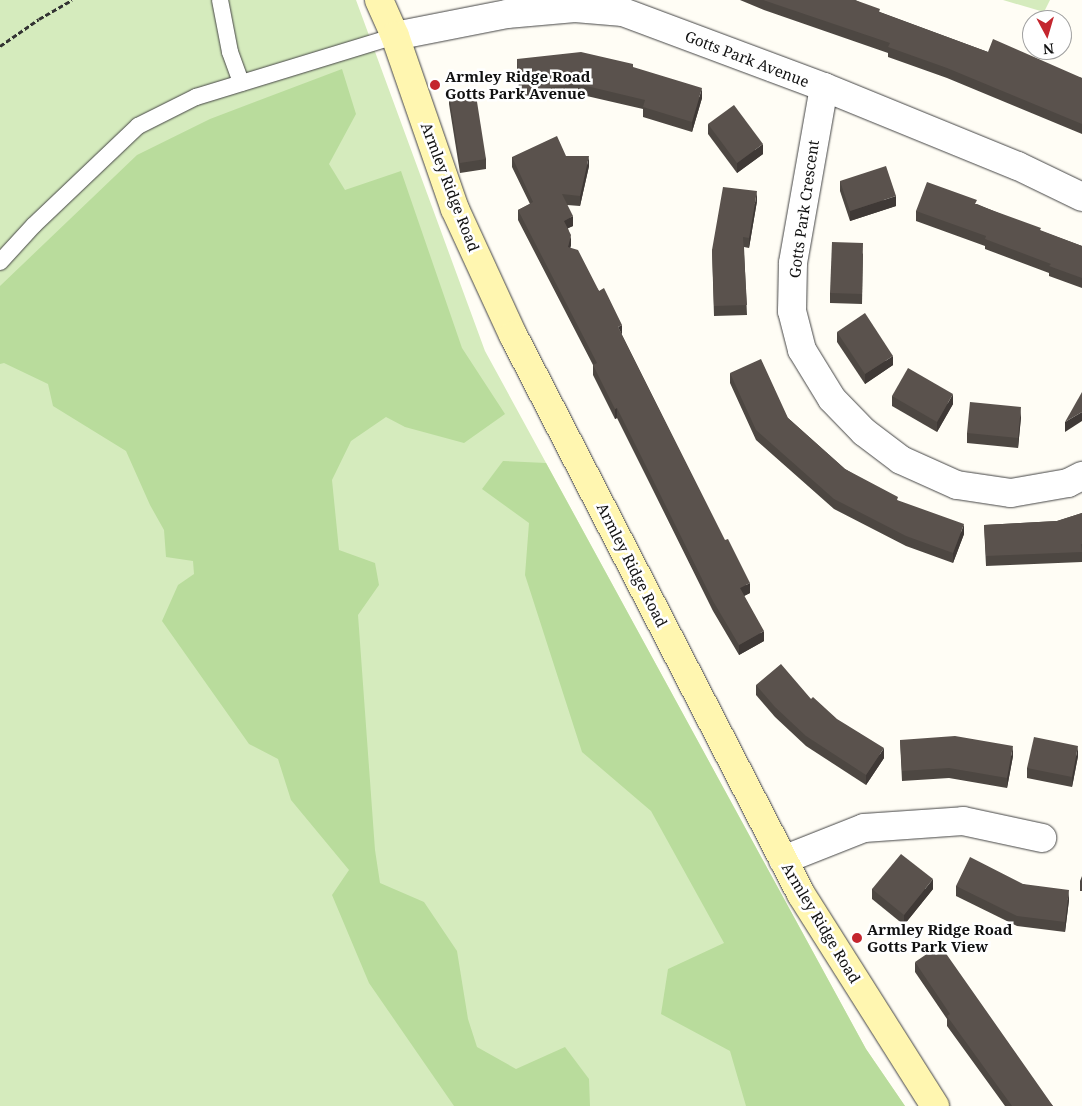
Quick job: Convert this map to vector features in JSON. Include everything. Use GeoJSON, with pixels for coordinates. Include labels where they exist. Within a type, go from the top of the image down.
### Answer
{"type":"FeatureCollection","features":[{"type":"Feature","properties":{"kind":"street","name":"Armley Ridge Road"},"geometry":{"type":"LineString","coordinates":[[379,0],[395,36],[455,209],[513,336],[801,894],[935,1106]]}},
{"type":"Feature","properties":{"kind":"street","name":"Gotts Park Avenue"},"geometry":{"type":"LineString","coordinates":[[395,36],[507,14],[575,8],[623,12],[824,88],[1018,166],[1082,197]]}},
{"type":"Feature","properties":{"kind":"street","name":"Gotts Park Crescent"},"geometry":{"type":"LineString","coordinates":[[824,88],[793,263],[792,311],[802,350],[832,398],[864,432],[901,460],[957,485],[1011,492],[1068,483],[1082,476]]}},
{"type":"Feature","properties":{"kind":"street"},"geometry":{"type":"LineString","coordinates":[[783,860],[864,828],[963,821],[1042,838]]}},
{"type":"Feature","properties":{"kind":"lane"},"geometry":{"type":"LineString","coordinates":[[220,0],[230,52],[241,83]]}},
{"type":"Feature","properties":{"kind":"lane"},"geometry":{"type":"LineString","coordinates":[[0,262],[34,225],[138,126],[196,97],[395,36]]}},
{"type":"Feature","properties":{"kind":"path"},"geometry":{"type":"LineString","coordinates":[[0,46],[39,19],[72,0]]}},
{"type":"Feature","properties":{"kind":"green space"},"geometry":{"type":"Polygon","coordinates":[[[0,0],[356,0],[485,351],[866,1049],[905,1106],[0,1106],[0,0]]]}},
{"type":"Feature","properties":{"kind":"green space"},"geometry":{"type":"Polygon","coordinates":[[[1003,0],[1050,0],[1045,10],[1037,10],[1003,0]]]}},
{"type":"Feature","properties":{"kind":"green space"},"geometry":{"type":"Polygon","coordinates":[[[342,69],[356,114],[329,164],[345,190],[401,171],[462,348],[505,414],[464,443],[405,427],[386,417],[351,441],[332,480],[339,550],[375,563],[379,585],[358,615],[375,850],[380,883],[424,902],[457,951],[468,1019],[477,1047],[516,1069],[565,1047],[589,1079],[590,1106],[454,1106],[369,983],[332,895],[349,870],[291,800],[278,759],[249,744],[162,621],[178,585],[194,574],[193,561],[166,557],[164,530],[150,505],[126,451],[53,406],[48,384],[4,363],[0,364],[0,286],[137,155],[210,119],[342,69]]]}},
{"type":"Feature","properties":{"kind":"green space"},"geometry":{"type":"Polygon","coordinates":[[[503,461],[546,463],[866,1049],[905,1106],[746,1106],[730,1051],[661,1014],[668,969],[724,943],[651,811],[582,752],[525,575],[529,523],[482,489],[503,461]]]}},
{"type":"Feature","properties":{"kind":"building"},"geometry":{"type":"Polygon","coordinates":[[[763,0],[855,0],[880,9],[879,12],[988,52],[993,39],[1022,52],[1022,60],[1041,60],[1082,78],[1082,124],[947,68],[888,47],[890,43],[763,0]]]}},
{"type":"Feature","properties":{"kind":"building"},"geometry":{"type":"Polygon","coordinates":[[[581,52],[633,64],[633,67],[702,88],[692,122],[643,107],[645,100],[578,84],[520,91],[517,59],[581,52]]]}},
{"type":"Feature","properties":{"kind":"building"},"geometry":{"type":"Polygon","coordinates":[[[475,89],[486,159],[460,163],[449,94],[475,89]]]}},
{"type":"Feature","properties":{"kind":"building"},"geometry":{"type":"Polygon","coordinates":[[[734,105],[763,144],[737,163],[708,124],[734,105]]]}},
{"type":"Feature","properties":{"kind":"building"},"geometry":{"type":"Polygon","coordinates":[[[557,136],[566,156],[589,156],[580,196],[562,194],[573,216],[564,221],[571,235],[568,247],[578,250],[599,291],[604,288],[622,325],[618,327],[725,540],[728,539],[750,583],[740,588],[764,631],[739,645],[713,601],[617,408],[615,409],[593,365],[597,363],[518,210],[533,202],[512,157],[557,136]]]}},
{"type":"Feature","properties":{"kind":"building"},"geometry":{"type":"Polygon","coordinates":[[[886,166],[896,196],[850,211],[840,181],[886,166]]]}},
{"type":"Feature","properties":{"kind":"building"},"geometry":{"type":"Polygon","coordinates":[[[927,182],[977,200],[975,204],[1041,228],[1040,230],[1082,246],[1082,278],[985,239],[986,236],[916,211],[927,182]]]}},
{"type":"Feature","properties":{"kind":"building"},"geometry":{"type":"Polygon","coordinates":[[[723,187],[757,191],[749,238],[743,237],[747,305],[714,306],[712,250],[723,187]]]}},
{"type":"Feature","properties":{"kind":"building"},"geometry":{"type":"Polygon","coordinates":[[[832,242],[863,243],[862,294],[830,293],[832,242]]]}},
{"type":"Feature","properties":{"kind":"building"},"geometry":{"type":"Polygon","coordinates":[[[865,313],[893,356],[865,374],[837,332],[865,313]]]}},
{"type":"Feature","properties":{"kind":"building"},"geometry":{"type":"Polygon","coordinates":[[[761,359],[788,418],[845,469],[898,497],[897,500],[964,524],[953,553],[906,536],[834,499],[756,430],[730,373],[761,359]]]}},
{"type":"Feature","properties":{"kind":"building"},"geometry":{"type":"Polygon","coordinates":[[[908,368],[953,394],[937,422],[892,396],[908,368]]]}},
{"type":"Feature","properties":{"kind":"building"},"geometry":{"type":"Polygon","coordinates":[[[1082,392],[1082,412],[1065,422],[1082,392]]]}},
{"type":"Feature","properties":{"kind":"building"},"geometry":{"type":"Polygon","coordinates":[[[970,402],[1021,407],[1018,438],[967,433],[970,402]]]}},
{"type":"Feature","properties":{"kind":"building"},"geometry":{"type":"Polygon","coordinates":[[[1082,513],[1082,552],[986,556],[984,525],[1057,521],[1082,513]]]}},
{"type":"Feature","properties":{"kind":"building"},"geometry":{"type":"Polygon","coordinates":[[[781,664],[811,699],[813,697],[837,719],[884,748],[866,775],[806,736],[775,707],[756,685],[781,664]]]}},
{"type":"Feature","properties":{"kind":"building"},"geometry":{"type":"Polygon","coordinates":[[[955,736],[1013,746],[1007,778],[949,768],[902,771],[900,740],[955,736]]]}},
{"type":"Feature","properties":{"kind":"building"},"geometry":{"type":"Polygon","coordinates":[[[1034,737],[1078,746],[1072,777],[1027,768],[1034,737]]]}},
{"type":"Feature","properties":{"kind":"building"},"geometry":{"type":"Polygon","coordinates":[[[901,854],[933,879],[904,915],[872,889],[901,854]]]}},
{"type":"Feature","properties":{"kind":"building"},"geometry":{"type":"Polygon","coordinates":[[[970,857],[1023,884],[1069,890],[1065,922],[1017,916],[956,886],[970,857]]]}},
{"type":"Feature","properties":{"kind":"building"},"geometry":{"type":"Polygon","coordinates":[[[940,945],[1053,1106],[1012,1106],[947,1016],[950,1014],[915,962],[940,945]]]}},
{"type":"Feature","properties":{"kind":"place","name":"Armley Ridge Road Gotts Park Avenue"},"geometry":{"type":"Point","coordinates":[435,85]}},
{"type":"Feature","properties":{"kind":"place","name":"Armley Ridge Road Gotts Park View"},"geometry":{"type":"Point","coordinates":[857,938]}}]}
